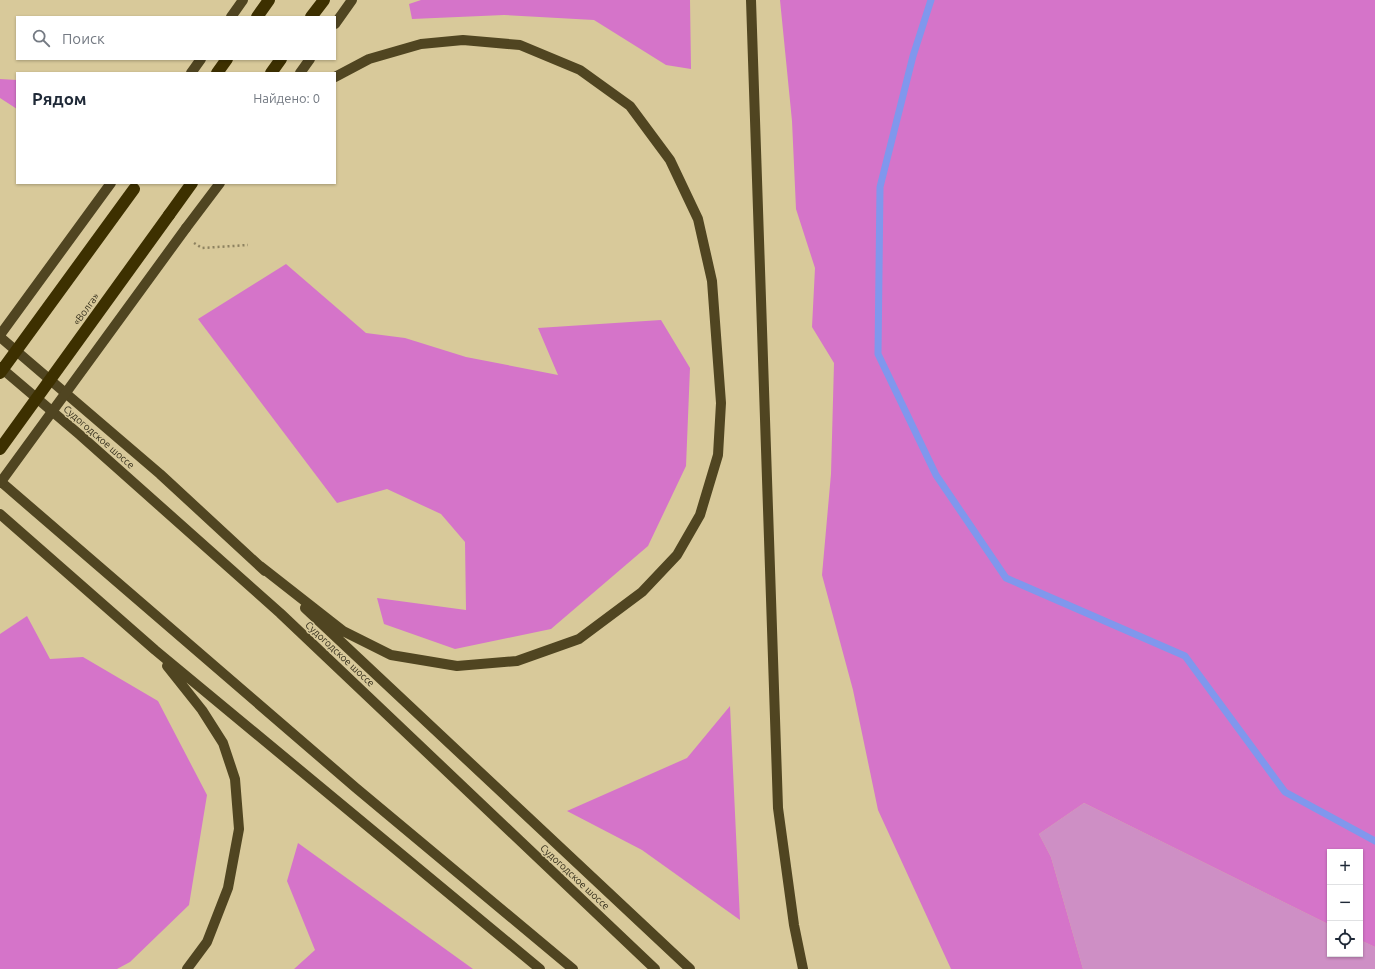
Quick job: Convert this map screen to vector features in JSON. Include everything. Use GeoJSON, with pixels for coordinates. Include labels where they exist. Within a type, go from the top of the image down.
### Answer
{"type":"FeatureCollection","features":[{"type":"Feature","properties":{"kind":"highway"},"geometry":{"type":"LineString","coordinates":[[258,16],[269,0]]}},
{"type":"Feature","properties":{"kind":"highway"},"geometry":{"type":"LineString","coordinates":[[312,16],[324,0]]}},
{"type":"Feature","properties":{"kind":"highway"},"geometry":{"type":"LineString","coordinates":[[218,72],[226,60]]}},
{"type":"Feature","properties":{"kind":"highway"},"geometry":{"type":"LineString","coordinates":[[272,72],[280,60]]}},
{"type":"Feature","properties":{"kind":"highway","name":"«Волга»"},"geometry":{"type":"LineString","coordinates":[[0,449],[191,184]]}},
{"type":"Feature","properties":{"kind":"highway"},"geometry":{"type":"LineString","coordinates":[[0,374],[136,186]]}},
{"type":"Feature","properties":{"kind":"main road"},"geometry":{"type":"LineString","coordinates":[[232,16],[244,0]]}},
{"type":"Feature","properties":{"kind":"main road"},"geometry":{"type":"LineString","coordinates":[[336,23],[352,0]]}},
{"type":"Feature","properties":{"kind":"main road"},"geometry":{"type":"LineString","coordinates":[[751,0],[778,808],[794,925],[803,969]]}},
{"type":"Feature","properties":{"kind":"main road"},"geometry":{"type":"LineString","coordinates":[[260,566],[343,631],[391,655],[457,666],[517,661],[579,639],[642,592],[677,555],[700,515],[718,455],[721,403],[712,281],[698,219],[670,160],[630,106],[580,70],[520,45],[463,40],[421,44],[369,59],[336,76]]}},
{"type":"Feature","properties":{"kind":"main road"},"geometry":{"type":"LineString","coordinates":[[192,72],[200,60]]}},
{"type":"Feature","properties":{"kind":"main road"},"geometry":{"type":"LineString","coordinates":[[301,72],[309,60]]}},
{"type":"Feature","properties":{"kind":"main road"},"geometry":{"type":"LineString","coordinates":[[110,184],[0,336],[160,474],[690,969]]}},
{"type":"Feature","properties":{"kind":"main road"},"geometry":{"type":"LineString","coordinates":[[219,184],[0,482],[356,788],[573,969]]}},
{"type":"Feature","properties":{"kind":"main road","name":"Судогодское шоссе"},"geometry":{"type":"LineString","coordinates":[[0,367],[280,614],[655,969]]}},
{"type":"Feature","properties":{"kind":"main road"},"geometry":{"type":"LineString","coordinates":[[0,514],[155,650],[540,969]]}},
{"type":"Feature","properties":{"kind":"main road"},"geometry":{"type":"LineString","coordinates":[[155,650],[202,710],[223,743],[236,779],[238,829],[228,888],[207,942],[187,969]]}},
{"type":"Feature","properties":{"kind":"path"},"geometry":{"type":"LineString","coordinates":[[202,248],[248,245]]}},
{"type":"Feature","properties":{"kind":"shaded area"},"geometry":{"type":"Polygon","coordinates":[[[421,0],[690,0],[691,69],[666,65],[594,20],[504,15],[412,19],[409,4],[421,0]]]}},
{"type":"Feature","properties":{"kind":"shaded area"},"geometry":{"type":"Polygon","coordinates":[[[780,0],[1375,0],[1375,947],[1363,941],[1363,849],[1327,849],[1327,924],[1084,803],[1039,834],[1051,857],[1083,969],[951,969],[878,810],[853,690],[822,575],[831,474],[834,363],[812,327],[815,268],[796,209],[792,121],[780,0]]]}},
{"type":"Feature","properties":{"kind":"shaded area"},"geometry":{"type":"Polygon","coordinates":[[[0,79],[16,80],[16,108],[0,98],[0,79]]]}},
{"type":"Feature","properties":{"kind":"shaded area"},"geometry":{"type":"Polygon","coordinates":[[[286,264],[366,333],[405,338],[466,357],[558,375],[538,328],[661,320],[690,368],[686,466],[648,546],[551,629],[455,649],[384,624],[377,598],[466,610],[465,542],[441,514],[387,489],[337,503],[198,319],[286,264]]]}},
{"type":"Feature","properties":{"kind":"shaded area"},"geometry":{"type":"Polygon","coordinates":[[[27,616],[50,659],[83,657],[158,701],[207,795],[189,905],[130,962],[117,969],[0,969],[0,634],[27,616]]]}},
{"type":"Feature","properties":{"kind":"shaded area"},"geometry":{"type":"Polygon","coordinates":[[[730,706],[740,920],[642,850],[567,811],[687,758],[730,706]]]}},
{"type":"Feature","properties":{"kind":"shaded area"},"geometry":{"type":"Polygon","coordinates":[[[1084,803],[1327,924],[1327,957],[1363,957],[1363,941],[1375,947],[1375,969],[1083,969],[1051,857],[1039,834],[1084,803]]]}},
{"type":"Feature","properties":{"kind":"shaded area"},"geometry":{"type":"Polygon","coordinates":[[[298,843],[473,969],[294,969],[315,950],[287,881],[298,843]]]}},
{"type":"Feature","properties":{"kind":"waterway"},"geometry":{"type":"LineString","coordinates":[[931,0],[913,56],[880,187],[878,354],[936,475],[1006,578],[1185,656],[1285,792],[1375,841]]}}]}
